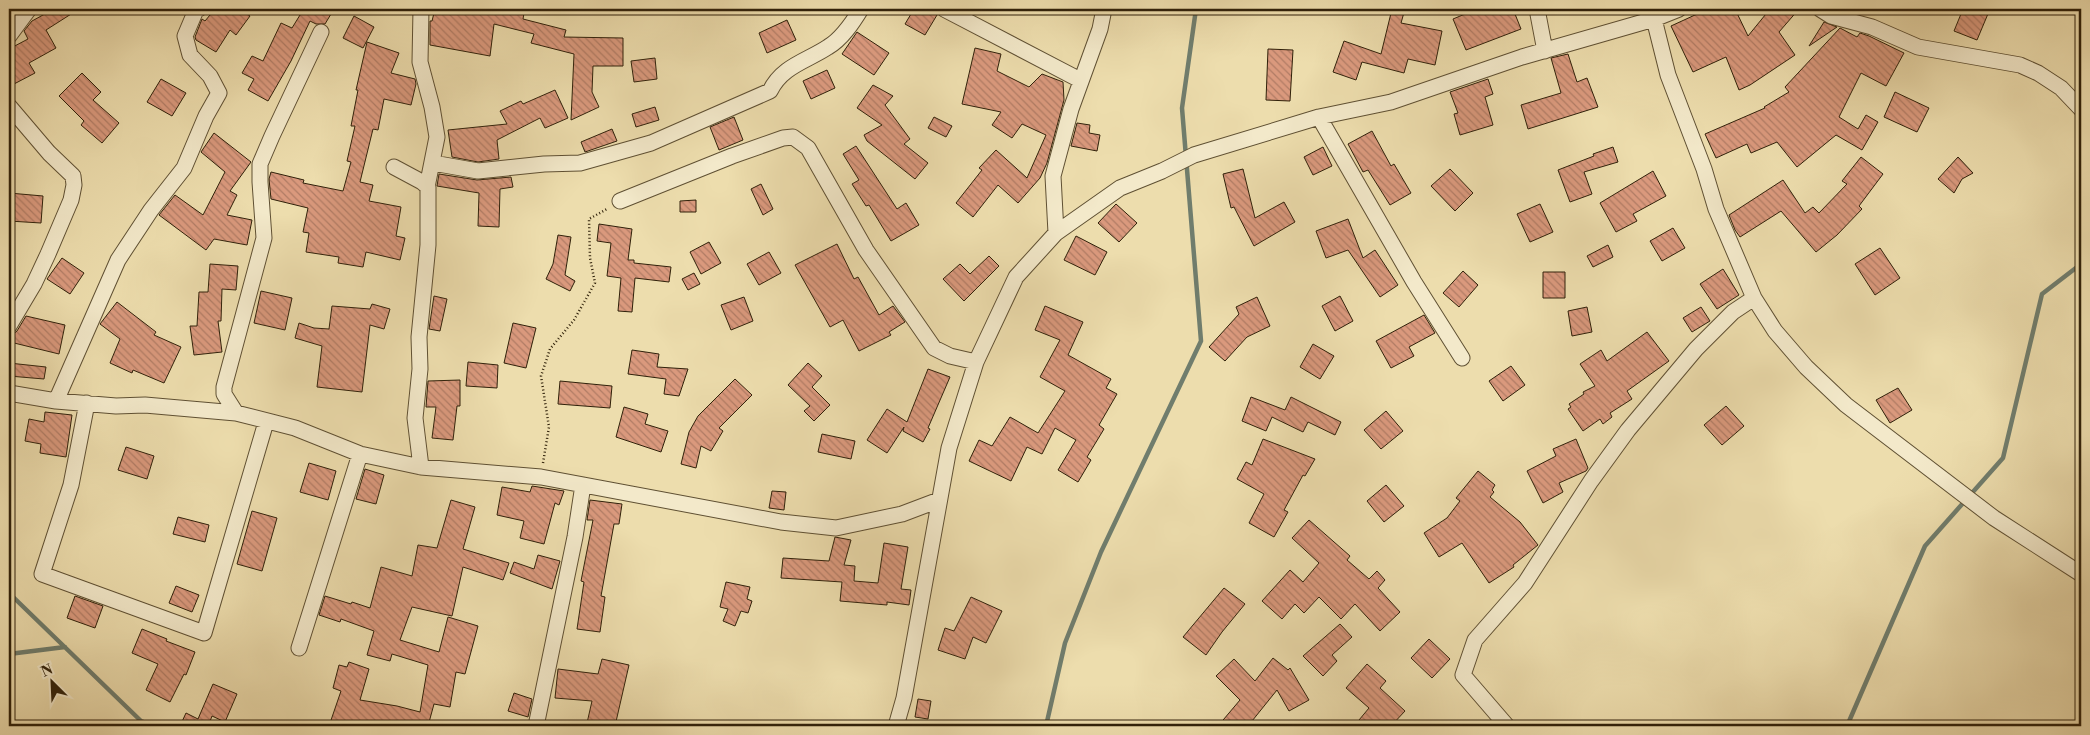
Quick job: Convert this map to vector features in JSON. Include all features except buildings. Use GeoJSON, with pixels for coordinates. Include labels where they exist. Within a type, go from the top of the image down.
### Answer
{"type":"FeatureCollection","features":[{"type":"Feature","properties":{"kind":"street"},"geometry":{"type":"LineString","coordinates":[[9,36],[30,9]]}},
{"type":"Feature","properties":{"kind":"street"},"geometry":{"type":"LineString","coordinates":[[56,401],[118,260],[151,210],[184,168],[206,116],[219,93],[210,76],[190,55],[185,36],[196,10],[199,9]]}},
{"type":"Feature","properties":{"kind":"street"},"geometry":{"type":"LineString","coordinates":[[421,9],[420,62],[432,107],[437,137],[427,187],[428,245],[419,337],[420,369],[415,418],[421,467]]}},
{"type":"Feature","properties":{"kind":"street"},"geometry":{"type":"LineString","coordinates":[[433,163],[478,171],[544,164],[580,163],[651,143],[770,90],[776,79],[788,69],[830,46],[853,22],[861,9]]}},
{"type":"Feature","properties":{"kind":"street"},"geometry":{"type":"LineString","coordinates":[[944,9],[1080,80]]}},
{"type":"Feature","properties":{"kind":"street"},"geometry":{"type":"LineString","coordinates":[[1056,233],[1053,176],[1080,80],[1100,29],[1104,9]]}},
{"type":"Feature","properties":{"kind":"street"},"geometry":{"type":"LineString","coordinates":[[1537,9],[1544,51]]}},
{"type":"Feature","properties":{"kind":"street"},"geometry":{"type":"LineString","coordinates":[[896,726],[904,698],[949,448],[976,362],[1016,277],[1056,233],[1120,188],[1194,155],[1319,117],[1391,102],[1544,51],[1654,19],[1679,9]]}},
{"type":"Feature","properties":{"kind":"street"},"geometry":{"type":"LineString","coordinates":[[1820,9],[1831,16],[1872,27],[1918,47],[2020,65],[2038,73],[2061,88],[2081,109]]}},
{"type":"Feature","properties":{"kind":"street"},"geometry":{"type":"LineString","coordinates":[[1654,19],[1668,75],[1698,151],[1716,209],[1754,298],[1775,331],[1806,367],[1846,406],[1994,518],[2081,574]]}},
{"type":"Feature","properties":{"kind":"street"},"geometry":{"type":"LineString","coordinates":[[236,413],[224,394],[224,387],[264,238],[260,164],[321,32]]}},
{"type":"Feature","properties":{"kind":"street"},"geometry":{"type":"LineString","coordinates":[[9,106],[49,153],[73,176],[74,184],[71,200],[48,254],[34,284],[9,326]]}},
{"type":"Feature","properties":{"kind":"street"},"geometry":{"type":"LineString","coordinates":[[1319,117],[1414,282],[1462,358]]}},
{"type":"Feature","properties":{"kind":"street"},"geometry":{"type":"LineString","coordinates":[[620,201],[732,156],[783,138],[793,137],[808,148],[866,250],[934,348],[950,356],[976,362]]}},
{"type":"Feature","properties":{"kind":"street"},"geometry":{"type":"LineString","coordinates":[[394,167],[422,182],[427,187]]}},
{"type":"Feature","properties":{"kind":"street"},"geometry":{"type":"LineString","coordinates":[[1507,726],[1463,675],[1475,640],[1525,583],[1591,481],[1628,430],[1665,384],[1732,312],[1754,298]]}},
{"type":"Feature","properties":{"kind":"street"},"geometry":{"type":"LineString","coordinates":[[9,393],[56,401],[116,406],[145,405],[236,413],[295,428],[360,454],[421,467],[541,477],[781,522],[836,528],[902,514],[939,500]]}},
{"type":"Feature","properties":{"kind":"street"},"geometry":{"type":"LineString","coordinates":[[87,403],[71,486],[42,574],[204,633],[266,422]]}},
{"type":"Feature","properties":{"kind":"street"},"geometry":{"type":"LineString","coordinates":[[299,648],[360,454]]}},
{"type":"Feature","properties":{"kind":"street"},"geometry":{"type":"LineString","coordinates":[[536,726],[576,537],[577,514],[583,484]]}},
{"type":"Feature","properties":{"kind":"path"},"geometry":{"type":"LineString","coordinates":[[541,477],[549,427],[541,376],[550,349],[574,320],[595,283],[590,258],[589,219],[620,201]]}},
{"type":"Feature","properties":{"kind":"waterway"},"geometry":{"type":"LineString","coordinates":[[1046,726],[1065,643],[1101,552],[1201,341],[1182,108],[1196,9]]}},
{"type":"Feature","properties":{"kind":"waterway"},"geometry":{"type":"LineString","coordinates":[[1847,726],[1925,546],[2003,458],[2042,294],[2081,264]]}},
{"type":"Feature","properties":{"kind":"waterway"},"geometry":{"type":"LineString","coordinates":[[9,593],[141,721],[154,726]]}},
{"type":"Feature","properties":{"kind":"waterway"},"geometry":{"type":"LineString","coordinates":[[9,654],[65,647]]}}]}
